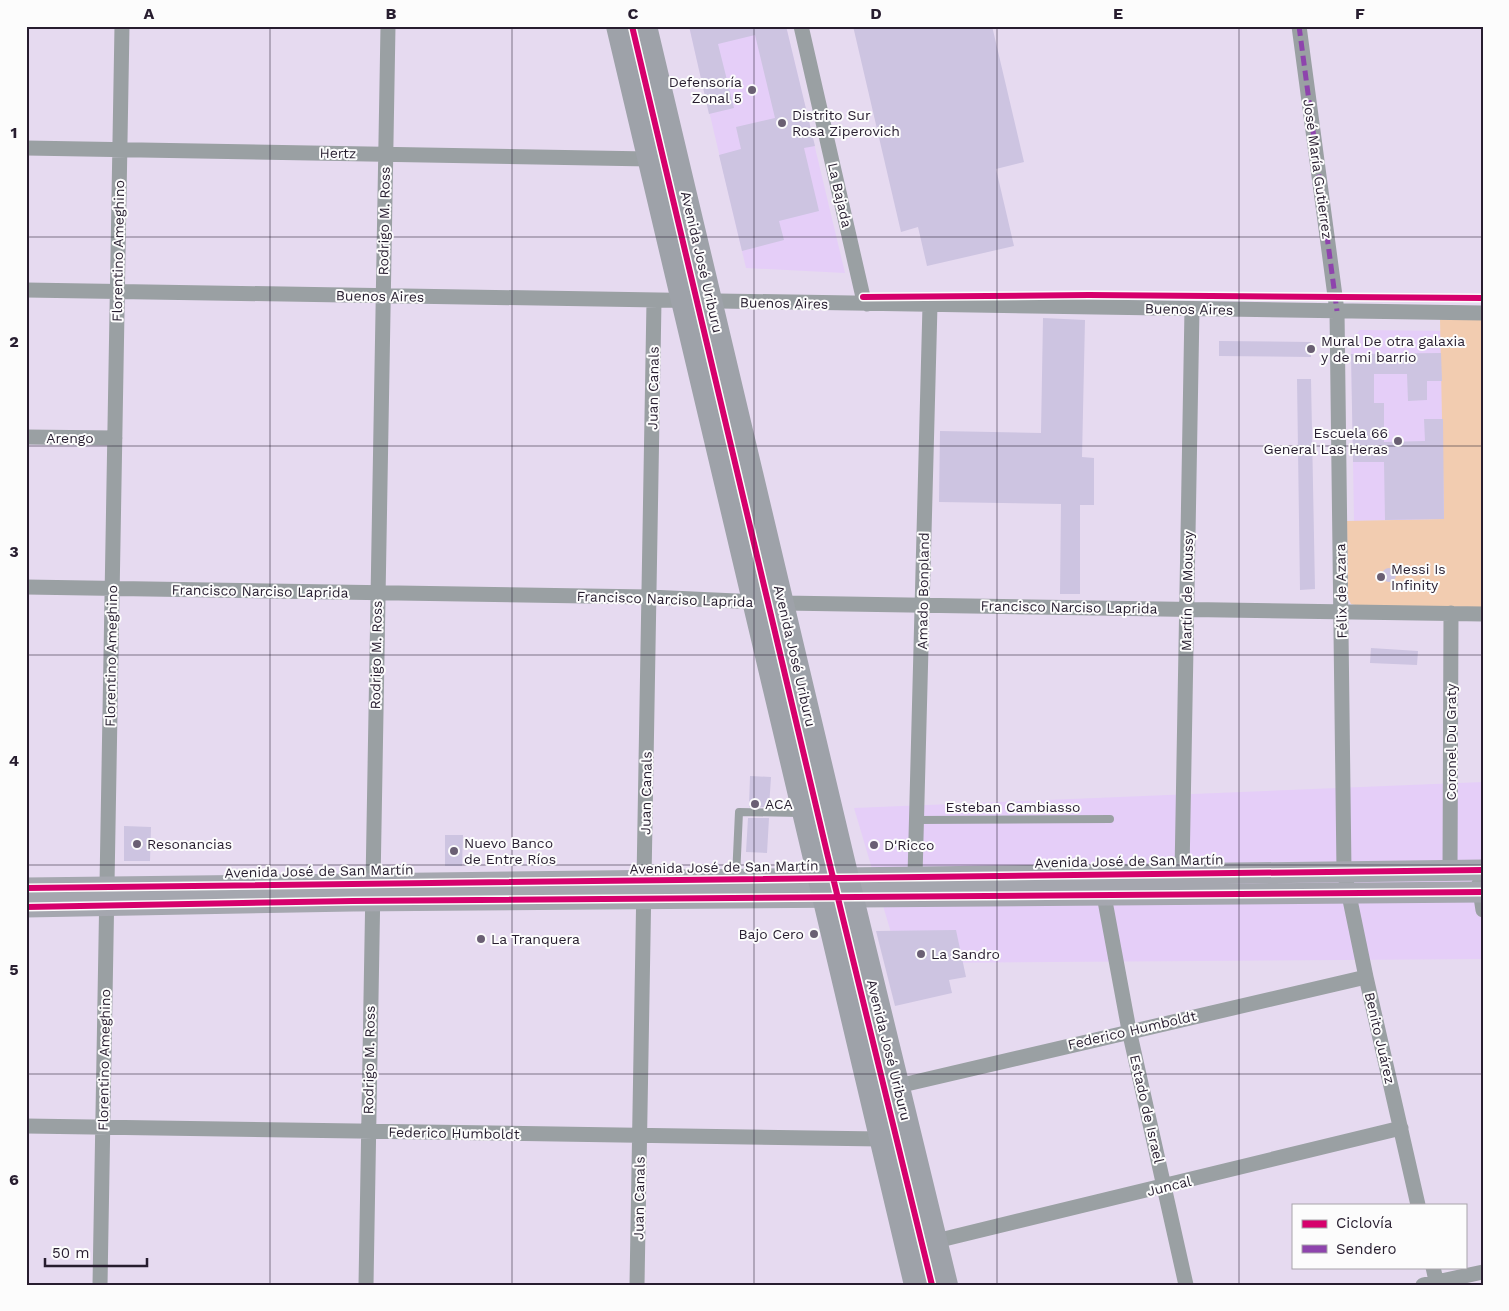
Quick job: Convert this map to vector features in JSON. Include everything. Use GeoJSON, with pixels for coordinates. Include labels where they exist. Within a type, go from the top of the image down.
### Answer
{"type":"FeatureCollection","features":[{"type":"Feature","properties":{"kind":"main road","name":"Avenida José Uriburu"},"geometry":{"type":"LineString","coordinates":[[618,26],[916,1285]]}},
{"type":"Feature","properties":{"kind":"main road","name":"Avenida José Uriburu"},"geometry":{"type":"LineString","coordinates":[[646,26],[849,888],[946,1285]]}},
{"type":"Feature","properties":{"kind":"main road","name":"Avenida José de San Martín"},"geometry":{"type":"LineString","coordinates":[[849,888],[915,876],[1482,870]]}},
{"type":"Feature","properties":{"kind":"main road","name":"Avenida José de San Martín"},"geometry":{"type":"LineString","coordinates":[[644,890],[736,879],[821,888]]}},
{"type":"Feature","properties":{"kind":"main road","name":"Avenida José de San Martín"},"geometry":{"type":"LineString","coordinates":[[26,888],[107,896],[849,888],[1104,896],[1348,893],[1481,898]]}},
{"type":"Feature","properties":{"kind":"main road","name":"Avenida José de San Martín"},"geometry":{"type":"LineString","coordinates":[[26,908],[107,896]]}},
{"type":"Feature","properties":{"kind":"street","name":"Florentino Ameghino"},"geometry":{"type":"LineString","coordinates":[[100,1285],[122,26]]}},
{"type":"Feature","properties":{"kind":"street","name":"Rodrigo M. Ross"},"geometry":{"type":"LineString","coordinates":[[366,1285],[388,26]]}},
{"type":"Feature","properties":{"kind":"street","name":"La Bajada"},"geometry":{"type":"LineString","coordinates":[[801,26],[863,297],[867,304]]}},
{"type":"Feature","properties":{"kind":"street","name":"José María Gutierrez"},"geometry":{"type":"LineString","coordinates":[[1299,26],[1337,311]]}},
{"type":"Feature","properties":{"kind":"street","name":"Hertz"},"geometry":{"type":"LineString","coordinates":[[26,148],[650,160]]}},
{"type":"Feature","properties":{"kind":"street","name":"Buenos Aires"},"geometry":{"type":"LineString","coordinates":[[26,290],[684,302],[1483,313]]}},
{"type":"Feature","properties":{"kind":"street","name":"Juan Canals"},"geometry":{"type":"LineString","coordinates":[[637,1285],[654,301]]}},
{"type":"Feature","properties":{"kind":"street","name":"Amado Bonpland"},"geometry":{"type":"LineString","coordinates":[[915,876],[930,305]]}},
{"type":"Feature","properties":{"kind":"street","name":"Martín de Moussy"},"geometry":{"type":"LineString","coordinates":[[1182,873],[1192,309]]}},
{"type":"Feature","properties":{"kind":"street","name":"Félix de Azara"},"geometry":{"type":"LineString","coordinates":[[1337,311],[1344,871]]}},
{"type":"Feature","properties":{"kind":"street","name":"Arengo"},"geometry":{"type":"LineString","coordinates":[[26,438],[115,438]]}},
{"type":"Feature","properties":{"kind":"street","name":"Francisco Narciso Laprida"},"geometry":{"type":"LineString","coordinates":[[26,587],[649,598],[783,603],[1483,614]]}},
{"type":"Feature","properties":{"kind":"street","name":"Coronel Du Graty"},"geometry":{"type":"LineString","coordinates":[[1450,870],[1451,614]]}},
{"type":"Feature","properties":{"kind":"street"},"geometry":{"type":"LineString","coordinates":[[1481,898],[1482,870]]}},
{"type":"Feature","properties":{"kind":"street","name":"Benito Juárez"},"geometry":{"type":"LineString","coordinates":[[1344,871],[1418,1204]]}},
{"type":"Feature","properties":{"kind":"street","name":"Estado de Israel"},"geometry":{"type":"LineString","coordinates":[[1100,874],[1129,1030],[1186,1285]]}},
{"type":"Feature","properties":{"kind":"street","name":"Federico Humboldt"},"geometry":{"type":"LineString","coordinates":[[898,1086],[1129,1030],[1366,977]]}},
{"type":"Feature","properties":{"kind":"street","name":"Federico Humboldt"},"geometry":{"type":"LineString","coordinates":[[26,1126],[640,1137],[881,1139]]}},
{"type":"Feature","properties":{"kind":"street","name":"Juncal"},"geometry":{"type":"LineString","coordinates":[[936,1241],[1165,1187],[1401,1128]]}},
{"type":"Feature","properties":{"kind":"street"},"geometry":{"type":"LineString","coordinates":[[906,1241],[906,1285]]}},
{"type":"Feature","properties":{"kind":"street"},"geometry":{"type":"LineString","coordinates":[[1432,1280],[1483,1272]]}},
{"type":"Feature","properties":{"kind":"lane"},"geometry":{"type":"LineString","coordinates":[[736,879],[739,812],[803,813]]}},
{"type":"Feature","properties":{"kind":"lane","name":"Esteban Cambiasso"},"geometry":{"type":"LineString","coordinates":[[917,820],[1110,819]]}},
{"type":"Feature","properties":{"kind":"shaded area"},"geometry":{"type":"Polygon","coordinates":[[[627,26],[637,26],[695,276],[689,278],[627,26]]]}},
{"type":"Feature","properties":{"kind":"shaded area"},"geometry":{"type":"Polygon","coordinates":[[[689,26],[786,26],[845,273],[746,268],[689,26]]]}},
{"type":"Feature","properties":{"kind":"shaded area"},"geometry":{"type":"Polygon","coordinates":[[[701,318],[707,321],[767,585],[761,586],[697,320],[701,318]]]}},
{"type":"Feature","properties":{"kind":"shaded area"},"geometry":{"type":"Polygon","coordinates":[[[1440,318],[1483,319],[1483,607],[1359,606],[1351,604],[1348,598],[1347,521],[1444,519],[1440,318]]]}},
{"type":"Feature","properties":{"kind":"shaded area","name":"Escuela 66 General Las Heras"},"geometry":{"type":"Polygon","coordinates":[[[1360,330],[1441,331],[1444,519],[1354,521],[1351,339],[1360,330]]]}},
{"type":"Feature","properties":{"kind":"shaded area"},"geometry":{"type":"Polygon","coordinates":[[[766,614],[776,614],[832,856],[830,859],[824,860],[766,614]]]}},
{"type":"Feature","properties":{"kind":"shaded area"},"geometry":{"type":"Polygon","coordinates":[[[1483,782],[1483,959],[900,963],[854,808],[1483,782]]]}},
{"type":"Feature","properties":{"kind":"building","name":"Distrito Sur Rosa Ziperovich"},"geometry":{"type":"Polygon","coordinates":[[[689,26],[786,26],[815,146],[804,148],[819,211],[779,221],[784,240],[742,251],[719,155],[741,149],[736,127],[775,118],[755,35],[718,44],[734,108],[709,114],[689,26]]]}},
{"type":"Feature","properties":{"kind":"building"},"geometry":{"type":"Polygon","coordinates":[[[853,26],[992,26],[1024,162],[996,169],[1014,246],[927,266],[918,227],[901,232],[853,26]]]}},
{"type":"Feature","properties":{"kind":"building"},"geometry":{"type":"Polygon","coordinates":[[[1043,318],[1085,320],[1082,457],[1094,458],[1094,505],[1080,505],[1080,594],[1060,594],[1061,504],[939,502],[940,431],[1041,433],[1043,318]]]}},
{"type":"Feature","properties":{"kind":"building"},"geometry":{"type":"Polygon","coordinates":[[[1219,341],[1311,342],[1311,357],[1219,356],[1219,341]]]}},
{"type":"Feature","properties":{"kind":"building"},"geometry":{"type":"Polygon","coordinates":[[[1441,353],[1442,381],[1427,381],[1427,400],[1408,401],[1407,374],[1374,374],[1374,403],[1384,403],[1384,442],[1425,441],[1424,419],[1443,419],[1444,519],[1385,520],[1384,462],[1353,462],[1351,354],[1441,353]]]}},
{"type":"Feature","properties":{"kind":"building"},"geometry":{"type":"Polygon","coordinates":[[[1297,379],[1311,379],[1315,589],[1300,590],[1297,379]]]}},
{"type":"Feature","properties":{"kind":"building"},"geometry":{"type":"Polygon","coordinates":[[[1386,568],[1392,568],[1396,575],[1392,582],[1386,582],[1382,578],[1382,572],[1386,568]]]}},
{"type":"Feature","properties":{"kind":"building"},"geometry":{"type":"Polygon","coordinates":[[[1371,648],[1418,651],[1417,665],[1370,663],[1371,648]]]}},
{"type":"Feature","properties":{"kind":"building"},"geometry":{"type":"Polygon","coordinates":[[[750,776],[771,777],[769,807],[749,807],[750,776]]]}},
{"type":"Feature","properties":{"kind":"building"},"geometry":{"type":"Polygon","coordinates":[[[748,818],[769,818],[767,853],[746,852],[748,818]]]}},
{"type":"Feature","properties":{"kind":"building","name":"Resonancias"},"geometry":{"type":"Polygon","coordinates":[[[124,826],[151,827],[150,861],[124,861],[124,826]]]}},
{"type":"Feature","properties":{"kind":"building","name":"Nuevo Banco de Entre Ríos"},"geometry":{"type":"Polygon","coordinates":[[[445,835],[463,835],[462,866],[445,866],[445,835]]]}},
{"type":"Feature","properties":{"kind":"building","name":"La Sandro"},"geometry":{"type":"Polygon","coordinates":[[[956,930],[966,977],[949,980],[952,993],[895,1006],[876,931],[956,930]]]}},
{"type":"Feature","properties":{"kind":"marked path"},"geometry":{"type":"LineString","coordinates":[[1299,26],[1337,311]]}},
{"type":"Feature","properties":{"kind":"cycle path"},"geometry":{"type":"LineString","coordinates":[[632,26],[828,857],[932,1285]]}},
{"type":"Feature","properties":{"kind":"cycle path"},"geometry":{"type":"LineString","coordinates":[[863,297],[1089,295],[1483,298]]}},
{"type":"Feature","properties":{"kind":"cycle path"},"geometry":{"type":"LineString","coordinates":[[26,888],[1483,870]]}},
{"type":"Feature","properties":{"kind":"cycle path"},"geometry":{"type":"LineString","coordinates":[[26,907],[353,901],[1483,892]]}},
{"type":"Feature","properties":{"kind":"place","name":"Defensoría Zonal 5"},"geometry":{"type":"Point","coordinates":[752,90]}},
{"type":"Feature","properties":{"kind":"place","name":"Distrito Sur Rosa Ziperovich"},"geometry":{"type":"Point","coordinates":[782,123]}},
{"type":"Feature","properties":{"kind":"place","name":"Mural De otra galaxia y de mi barrio"},"geometry":{"type":"Point","coordinates":[1311,349]}},
{"type":"Feature","properties":{"kind":"place","name":"Escuela 66 General Las Heras"},"geometry":{"type":"Point","coordinates":[1398,441]}},
{"type":"Feature","properties":{"kind":"place","name":"Messi Is Infinity"},"geometry":{"type":"Point","coordinates":[1381,577]}},
{"type":"Feature","properties":{"kind":"place","name":"ACA"},"geometry":{"type":"Point","coordinates":[755,804]}},
{"type":"Feature","properties":{"kind":"place","name":"Resonancias"},"geometry":{"type":"Point","coordinates":[137,844]}},
{"type":"Feature","properties":{"kind":"place","name":"D'Ricco"},"geometry":{"type":"Point","coordinates":[874,845]}},
{"type":"Feature","properties":{"kind":"place","name":"Nuevo Banco de Entre Ríos"},"geometry":{"type":"Point","coordinates":[454,851]}},
{"type":"Feature","properties":{"kind":"place","name":"Bajo Cero"},"geometry":{"type":"Point","coordinates":[814,934]}},
{"type":"Feature","properties":{"kind":"place","name":"La Tranquera"},"geometry":{"type":"Point","coordinates":[481,939]}},
{"type":"Feature","properties":{"kind":"place","name":"La Sandro"},"geometry":{"type":"Point","coordinates":[921,954]}}]}
